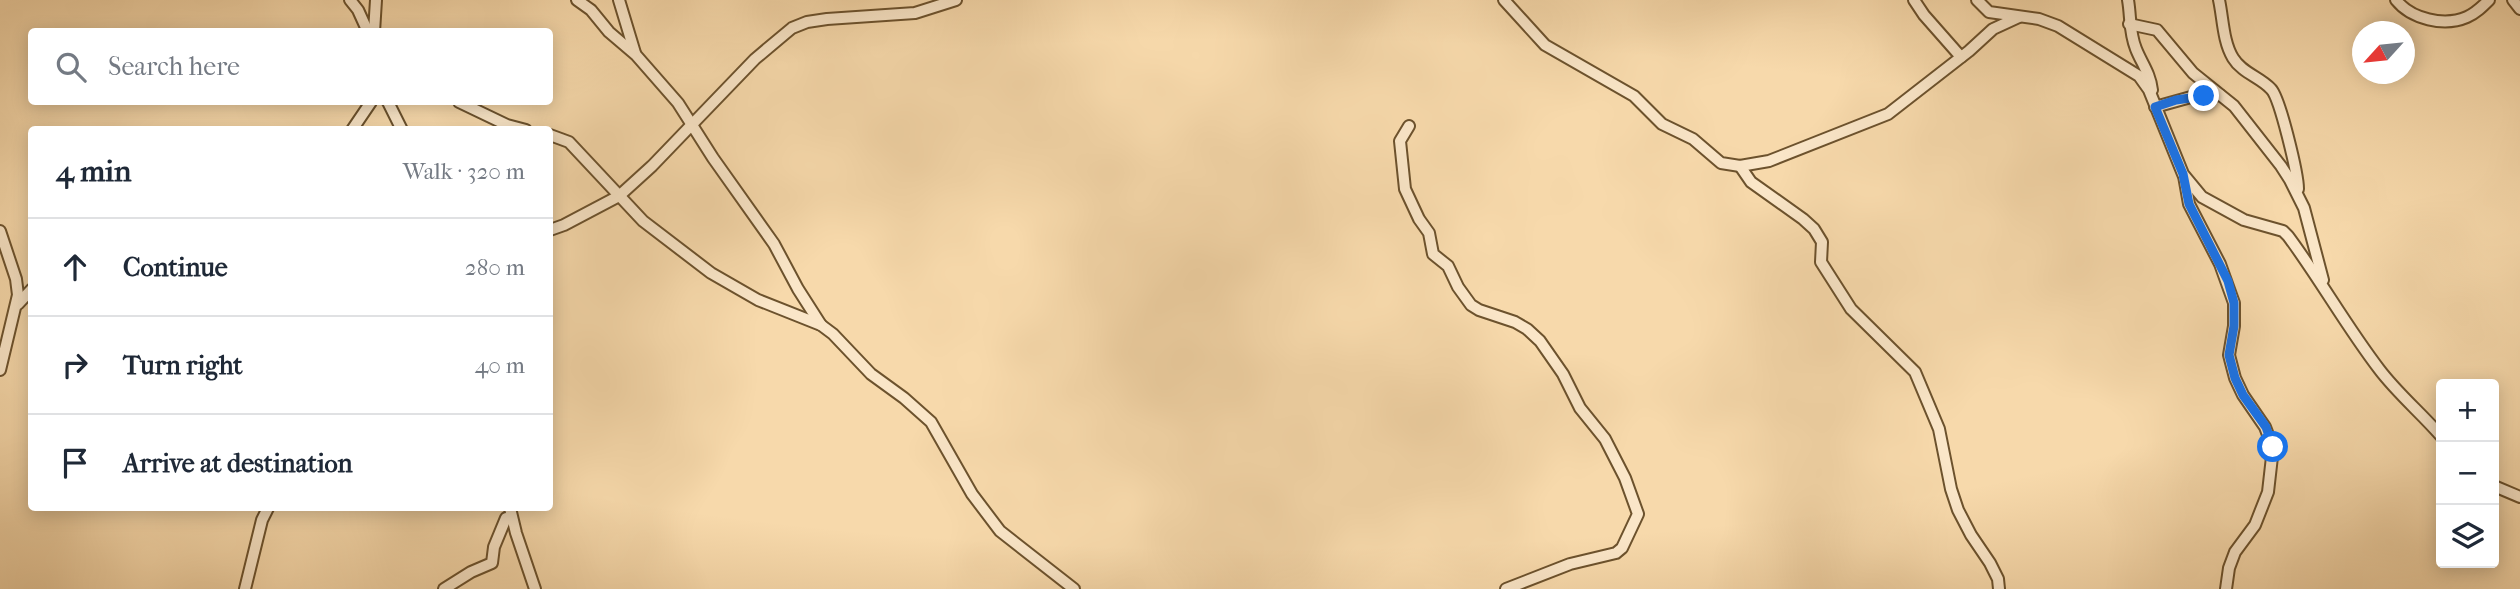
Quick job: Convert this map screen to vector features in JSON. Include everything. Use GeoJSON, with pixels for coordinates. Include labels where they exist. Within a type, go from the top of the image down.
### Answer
{"type":"FeatureCollection","features":[{"type":"Feature","properties":{"kind":"street"},"geometry":{"type":"LineString","coordinates":[[350,0],[366,28]]}},
{"type":"Feature","properties":{"kind":"street"},"geometry":{"type":"LineString","coordinates":[[374,28],[376,0]]}},
{"type":"Feature","properties":{"kind":"street"},"geometry":{"type":"LineString","coordinates":[[577,0],[592,10],[609,32],[636,55],[678,103],[762,226],[797,289],[821,325]]}},
{"type":"Feature","properties":{"kind":"street"},"geometry":{"type":"LineString","coordinates":[[619,0],[636,55]]}},
{"type":"Feature","properties":{"kind":"street"},"geometry":{"type":"LineString","coordinates":[[553,229],[619,197],[755,59],[800,24],[827,19],[915,13],[956,0]]}},
{"type":"Feature","properties":{"kind":"street"},"geometry":{"type":"LineString","coordinates":[[1504,0],[1545,45],[1634,96],[1662,124],[1693,139],[1721,163],[1740,166],[1769,160],[1888,114],[1993,29],[2022,16]]}},
{"type":"Feature","properties":{"kind":"street"},"geometry":{"type":"LineString","coordinates":[[1914,0],[1961,57]]}},
{"type":"Feature","properties":{"kind":"street"},"geometry":{"type":"LineString","coordinates":[[1977,0],[1989,12],[2022,16],[2058,26],[2139,76],[2145,82],[2154,103],[2183,174],[2189,204],[2220,264],[2234,303],[2234,326],[2229,355],[2235,378],[2243,395],[2266,427],[2273,447],[2267,492],[2255,525],[2235,552],[2226,589]]}},
{"type":"Feature","properties":{"kind":"street"},"geometry":{"type":"LineString","coordinates":[[2128,0],[2129,24],[2136,50],[2148,69],[2154,103]]}},
{"type":"Feature","properties":{"kind":"street"},"geometry":{"type":"LineString","coordinates":[[2219,0],[2232,57],[2245,72],[2265,84],[2275,95],[2292,154],[2298,194],[2325,291]]}},
{"type":"Feature","properties":{"kind":"street"},"geometry":{"type":"LineString","coordinates":[[2396,0],[2408,12],[2423,18],[2454,20],[2474,13],[2488,0]]}},
{"type":"Feature","properties":{"kind":"street"},"geometry":{"type":"LineString","coordinates":[[2513,0],[2520,9]]}},
{"type":"Feature","properties":{"kind":"street"},"geometry":{"type":"LineString","coordinates":[[2129,24],[2157,30],[2193,73],[2242,117],[2298,194]]}},
{"type":"Feature","properties":{"kind":"street"},"geometry":{"type":"LineString","coordinates":[[2154,103],[2220,95]]}},
{"type":"Feature","properties":{"kind":"street"},"geometry":{"type":"LineString","coordinates":[[355,126],[368,105]]}},
{"type":"Feature","properties":{"kind":"street"},"geometry":{"type":"LineString","coordinates":[[390,105],[400,126]]}},
{"type":"Feature","properties":{"kind":"street"},"geometry":{"type":"LineString","coordinates":[[466,105],[511,126]]}},
{"type":"Feature","properties":{"kind":"street"},"geometry":{"type":"LineString","coordinates":[[1409,127],[1400,141],[1405,189],[1429,233],[1433,254],[1448,266],[1471,305],[1521,326],[1540,341],[1563,374],[1580,408],[1605,439],[1625,478],[1638,514],[1622,548],[1616,552],[1570,564],[1506,589]]}},
{"type":"Feature","properties":{"kind":"street"},"geometry":{"type":"LineString","coordinates":[[553,136],[569,142],[643,220],[710,273],[758,300],[821,325],[833,334],[870,374],[926,417],[972,494],[1000,531],[1074,589]]}},
{"type":"Feature","properties":{"kind":"street"},"geometry":{"type":"LineString","coordinates":[[1740,166],[1751,182],[1814,229],[1822,242],[1821,262],[1850,309],[1915,372],[1939,429],[1958,510],[1990,563],[1998,579],[1999,589]]}},
{"type":"Feature","properties":{"kind":"street"},"geometry":{"type":"LineString","coordinates":[[2183,174],[2209,203],[2244,220],[2283,231],[2381,373],[2436,431]]}},
{"type":"Feature","properties":{"kind":"street"},"geometry":{"type":"LineString","coordinates":[[0,231],[16,279],[18,304],[0,370]]}},
{"type":"Feature","properties":{"kind":"street"},"geometry":{"type":"LineString","coordinates":[[18,304],[28,293]]}},
{"type":"Feature","properties":{"kind":"street"},"geometry":{"type":"LineString","coordinates":[[2499,488],[2520,497]]}},
{"type":"Feature","properties":{"kind":"street"},"geometry":{"type":"LineString","coordinates":[[245,589],[266,511]]}},
{"type":"Feature","properties":{"kind":"street"},"geometry":{"type":"LineString","coordinates":[[444,589],[492,563],[494,547],[508,513]]}},
{"type":"Feature","properties":{"kind":"street"},"geometry":{"type":"LineString","coordinates":[[508,513],[535,589]]}},
{"type":"Feature","properties":{"kind":"route"},"geometry":{"type":"LineString","coordinates":[[2204,96],[2176,100],[2155,107],[2183,174],[2189,204],[2228,281],[2234,303],[2234,326],[2229,355],[2235,378],[2243,395],[2266,427],[2273,447]]}}]}
